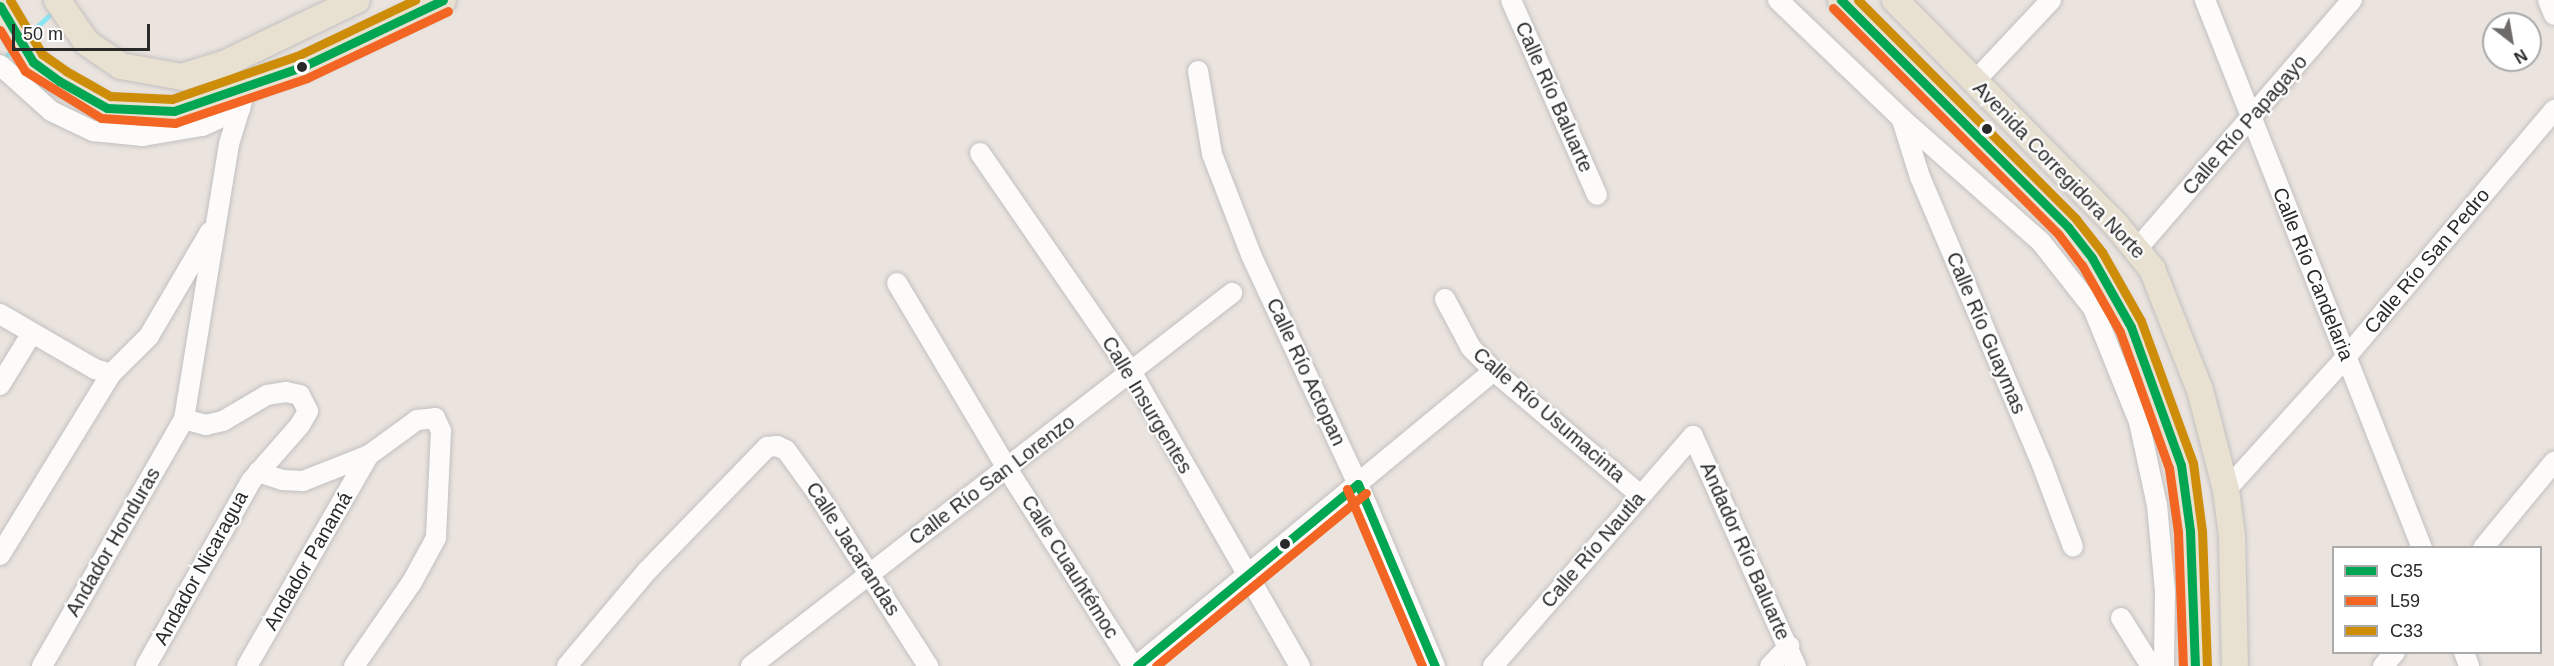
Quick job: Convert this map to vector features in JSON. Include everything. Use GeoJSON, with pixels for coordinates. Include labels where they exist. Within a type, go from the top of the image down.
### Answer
{"type":"FeatureCollection","features":[{"type":"Feature","properties":{"kind":"main road"},"geometry":{"type":"LineString","coordinates":[[57,0],[87,43],[121,66],[182,77],[226,63],[349,4],[355,42]]}},
{"type":"Feature","properties":{"kind":"main road"},"geometry":{"type":"LineString","coordinates":[[0,6],[33,62],[107,108],[174,111],[243,99],[442,0]]}},
{"type":"Feature","properties":{"kind":"main road","name":"Avenida Corregidora Norte"},"geometry":{"type":"LineString","coordinates":[[1841,0],[2068,227],[2092,258],[2131,327],[2181,465],[2190,531],[2195,666]]}},
{"type":"Feature","properties":{"kind":"main road","name":"Avenida Corregidora Norte"},"geometry":{"type":"LineString","coordinates":[[1895,0],[2137,249],[2152,269],[2193,372],[2226,490],[2232,536],[2235,666]]}},
{"type":"Feature","properties":{"kind":"street","name":"Calle Río Baluarte"},"geometry":{"type":"LineString","coordinates":[[1511,0],[1597,195]]}},
{"type":"Feature","properties":{"kind":"street"},"geometry":{"type":"LineString","coordinates":[[1778,0],[1901,118],[2041,242],[2093,308],[2139,422],[2157,505],[2165,592],[2164,666]]}},
{"type":"Feature","properties":{"kind":"street"},"geometry":{"type":"LineString","coordinates":[[1975,81],[2051,0]]}},
{"type":"Feature","properties":{"kind":"street","name":"Calle Río Candelaria"},"geometry":{"type":"LineString","coordinates":[[2205,0],[2421,546]]}},
{"type":"Feature","properties":{"kind":"street","name":"Calle Río Papagayo"},"geometry":{"type":"LineString","coordinates":[[2137,249],[2251,120],[2352,0]]}},
{"type":"Feature","properties":{"kind":"street"},"geometry":{"type":"LineString","coordinates":[[2548,0],[2554,15]]}},
{"type":"Feature","properties":{"kind":"street"},"geometry":{"type":"LineString","coordinates":[[0,64],[51,111],[93,131],[142,136],[202,126],[243,99]]}},
{"type":"Feature","properties":{"kind":"street","name":"Calle Río Actopan"},"geometry":{"type":"LineString","coordinates":[[1198,71],[1212,154],[1240,226],[1358,483],[1435,666]]}},
{"type":"Feature","properties":{"kind":"street","name":"Andador Honduras"},"geometry":{"type":"LineString","coordinates":[[42,666],[184,419],[210,276],[216,221],[229,144],[243,99]]}},
{"type":"Feature","properties":{"kind":"street","name":"Calle Río San Pedro"},"geometry":{"type":"LineString","coordinates":[[2226,490],[2347,356],[2554,110]]}},
{"type":"Feature","properties":{"kind":"street","name":"Calle Río Guaymas"},"geometry":{"type":"LineString","coordinates":[[1901,118],[1920,177],[2043,467],[2073,548]]}},
{"type":"Feature","properties":{"kind":"street","name":"Calle Insurgentes"},"geometry":{"type":"LineString","coordinates":[[980,153],[1132,373],[1300,666]]}},
{"type":"Feature","properties":{"kind":"street"},"geometry":{"type":"LineString","coordinates":[[0,555],[111,374],[149,336],[216,221]]}},
{"type":"Feature","properties":{"kind":"street","name":"Calle Cuauhtémoc"},"geometry":{"type":"LineString","coordinates":[[897,283],[1008,470],[1135,666]]}},
{"type":"Feature","properties":{"kind":"street","name":"Calle Río San Lorenzo"},"geometry":{"type":"LineString","coordinates":[[752,666],[1008,470],[1232,293]]}},
{"type":"Feature","properties":{"kind":"street","name":"Calle Río Usumacinta"},"geometry":{"type":"LineString","coordinates":[[1445,299],[1471,348],[1494,371],[1640,495]]}},
{"type":"Feature","properties":{"kind":"street"},"geometry":{"type":"LineString","coordinates":[[0,314],[95,369],[111,374]]}},
{"type":"Feature","properties":{"kind":"street"},"geometry":{"type":"LineString","coordinates":[[0,385],[32,333]]}},
{"type":"Feature","properties":{"kind":"street"},"geometry":{"type":"LineString","coordinates":[[1135,666],[1494,371]]}},
{"type":"Feature","properties":{"kind":"street","name":"Andador Nicaragua"},"geometry":{"type":"LineString","coordinates":[[146,666],[258,472],[300,425],[308,411],[300,395],[267,395],[223,421],[206,425],[184,419]]}},
{"type":"Feature","properties":{"kind":"street"},"geometry":{"type":"LineString","coordinates":[[2139,422],[2159,400]]}},
{"type":"Feature","properties":{"kind":"street"},"geometry":{"type":"LineString","coordinates":[[258,472],[282,480],[303,481],[369,455],[417,420],[435,418],[441,431],[436,538],[412,582],[354,666]]}},
{"type":"Feature","properties":{"kind":"street","name":"Calle Río Nautla"},"geometry":{"type":"LineString","coordinates":[[1493,666],[1693,436]]}},
{"type":"Feature","properties":{"kind":"street","name":"Andador Río Baluarte"},"geometry":{"type":"LineString","coordinates":[[1693,436],[1796,666]]}},
{"type":"Feature","properties":{"kind":"street","name":"Calle Jacarandas"},"geometry":{"type":"LineString","coordinates":[[567,666],[647,571],[768,447],[786,450],[872,572],[928,666]]}},
{"type":"Feature","properties":{"kind":"street","name":"Andador Panamá"},"geometry":{"type":"LineString","coordinates":[[247,666],[369,455]]}},
{"type":"Feature","properties":{"kind":"street"},"geometry":{"type":"LineString","coordinates":[[2485,546],[2554,462]]}},
{"type":"Feature","properties":{"kind":"street"},"geometry":{"type":"LineString","coordinates":[[2157,505],[2187,506]]}},
{"type":"Feature","properties":{"kind":"street"},"geometry":{"type":"LineString","coordinates":[[2121,618],[2151,666]]}},
{"type":"Feature","properties":{"kind":"street"},"geometry":{"type":"LineString","coordinates":[[1770,666],[1789,646]]}},
{"type":"Feature","properties":{"kind":"street"},"geometry":{"type":"LineString","coordinates":[[2383,666],[2393,654]]}},
{"type":"Feature","properties":{"kind":"waterway"},"geometry":{"type":"LineString","coordinates":[[27,36],[55,10]]}},
{"type":"Feature","properties":{"kind":"waterway"},"geometry":{"type":"LineString","coordinates":[[1,61],[16,47]]}},
{"type":"Feature","properties":{"kind":"transit line","name":"C33"},"geometry":{"type":"LineString","coordinates":[[10,0],[42,54],[66,71],[110,96],[172,99],[297,56],[415,0]]}},
{"type":"Feature","properties":{"kind":"transit line","name":"C35"},"geometry":{"type":"LineString","coordinates":[[0,6],[33,62],[59,81],[107,108],[174,111],[302,67],[443,0]]}},
{"type":"Feature","properties":{"kind":"transit line","name":"C35"},"geometry":{"type":"LineString","coordinates":[[1841,0],[2068,227],[2092,258],[2131,327],[2181,465],[2190,531],[2195,666]]}},
{"type":"Feature","properties":{"kind":"transit line","name":"C33"},"geometry":{"type":"LineString","coordinates":[[1858,0],[2076,219],[2102,252],[2141,321],[2193,463],[2202,531],[2207,666]]}},
{"type":"Feature","properties":{"kind":"transit line","name":"L59"},"geometry":{"type":"LineString","coordinates":[[1833,8],[2059,235],[2082,265],[2120,332],[2169,468],[2178,532],[2183,666]]}},
{"type":"Feature","properties":{"kind":"transit line","name":"L59"},"geometry":{"type":"LineString","coordinates":[[0,30],[25,71],[101,118],[175,123],[307,78],[448,11]]}},
{"type":"Feature","properties":{"kind":"transit line","name":"C35"},"geometry":{"type":"LineString","coordinates":[[1358,484],[1435,666]]}},
{"type":"Feature","properties":{"kind":"transit line","name":"C35"},"geometry":{"type":"LineString","coordinates":[[1137,666],[1358,484]]}},
{"type":"Feature","properties":{"kind":"transit line","name":"L59"},"geometry":{"type":"LineString","coordinates":[[1347,489],[1422,666]]}},
{"type":"Feature","properties":{"kind":"transit line","name":"L59"},"geometry":{"type":"LineString","coordinates":[[1156,666],[1366,493]]}}]}
